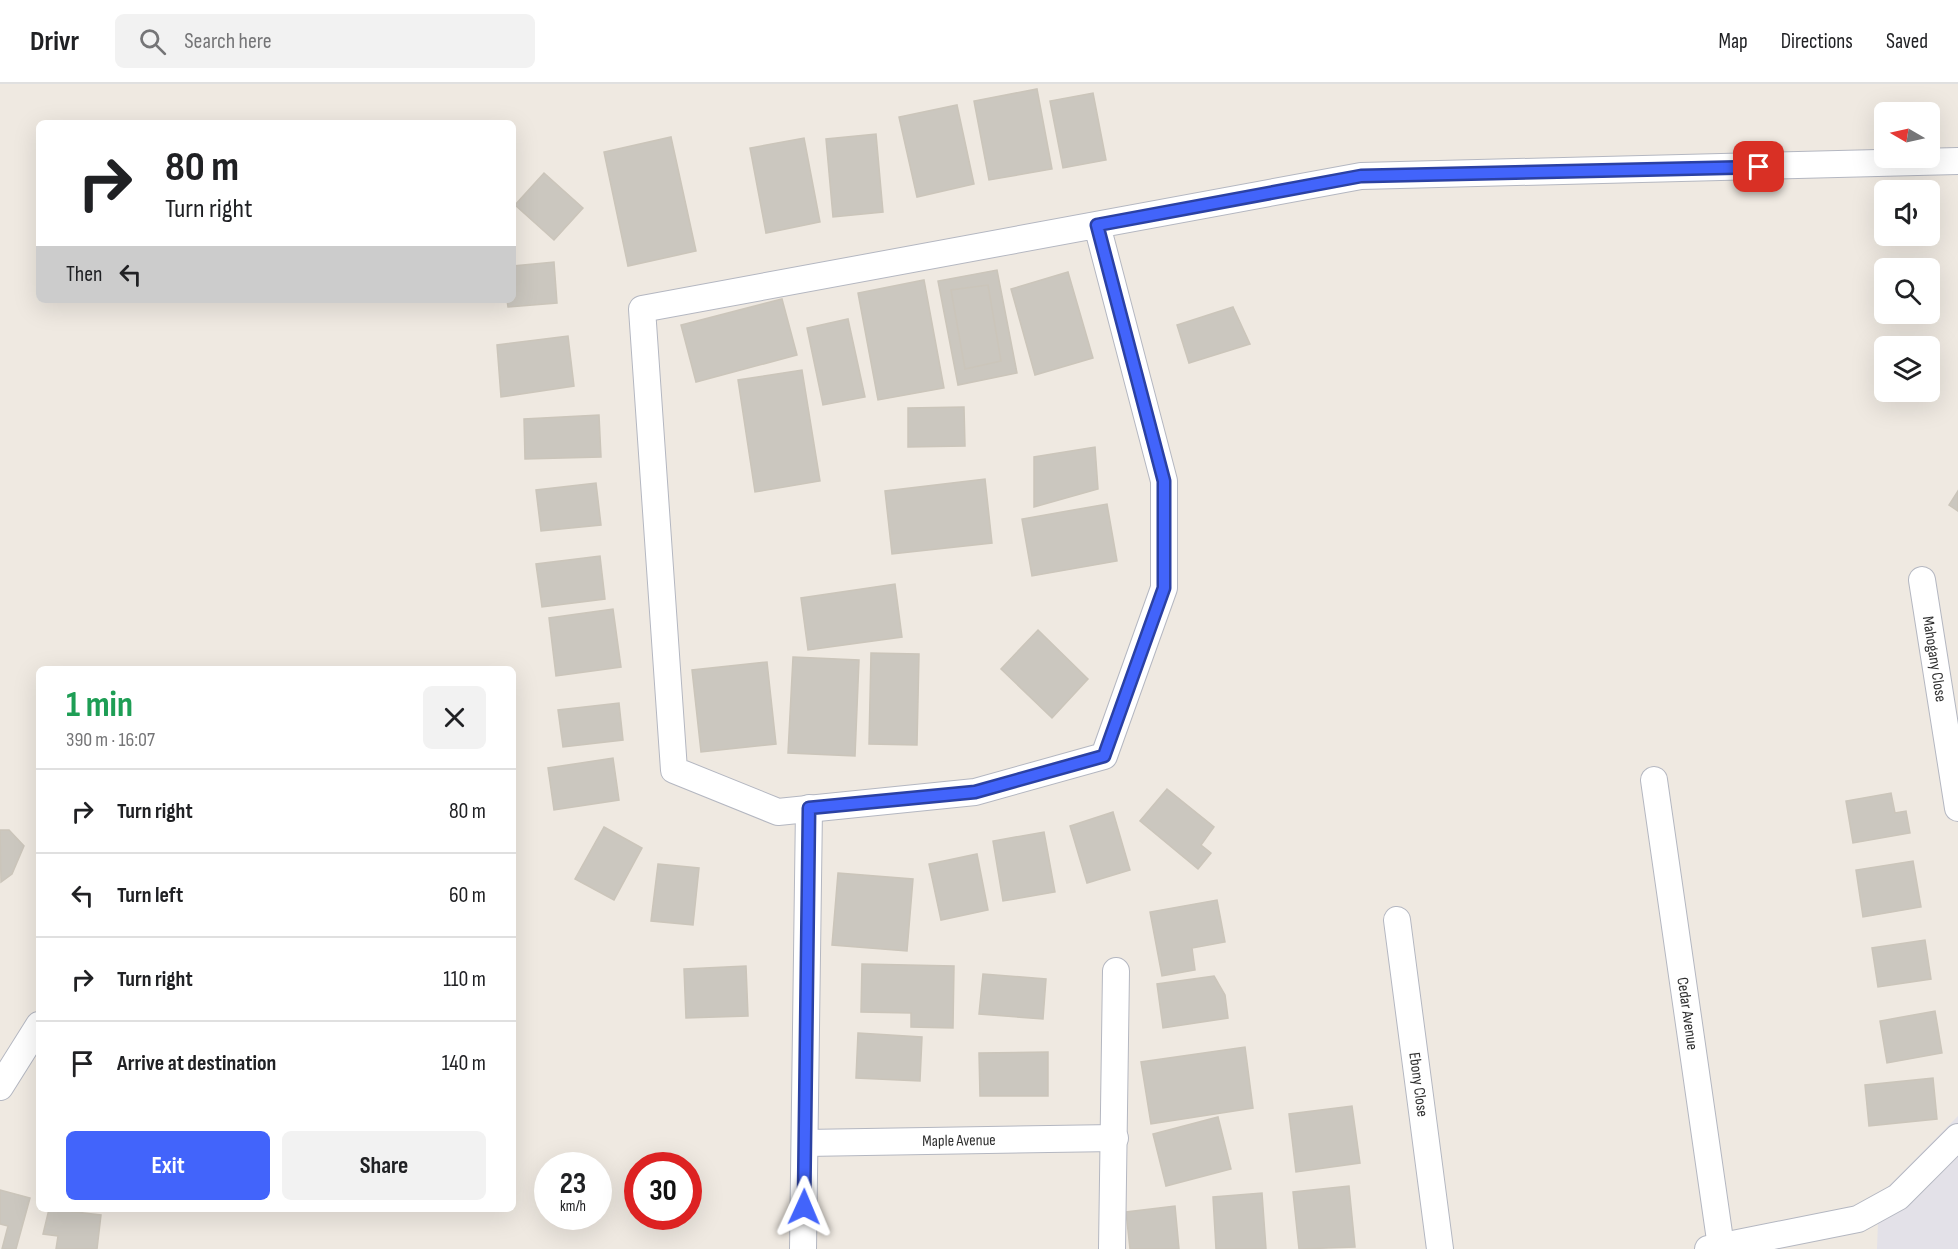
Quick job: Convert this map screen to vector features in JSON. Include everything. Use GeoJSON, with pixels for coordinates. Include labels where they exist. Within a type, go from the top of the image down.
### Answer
{"type":"FeatureCollection","features":[{"type":"Feature","properties":{"kind":"street"},"geometry":{"type":"LineString","coordinates":[[1097,225],[1164,481],[1164,588],[1104,756],[975,792],[778,812],[674,770],[642,309],[1361,176],[1958,161]]}},
{"type":"Feature","properties":{"kind":"street","name":"Mahogany Close"},"geometry":{"type":"LineString","coordinates":[[1922,580],[1958,808]]}},
{"type":"Feature","properties":{"kind":"street","name":"Cedar Avenue"},"geometry":{"type":"LineString","coordinates":[[1654,780],[1715,1248]]}},
{"type":"Feature","properties":{"kind":"street"},"geometry":{"type":"LineString","coordinates":[[803,1249],[809,808]]}},
{"type":"Feature","properties":{"kind":"street","name":"Ebony Close"},"geometry":{"type":"LineString","coordinates":[[1398,920],[1440,1249]]}},
{"type":"Feature","properties":{"kind":"street"},"geometry":{"type":"LineString","coordinates":[[1112,1249],[1116,971]]}},
{"type":"Feature","properties":{"kind":"street"},"geometry":{"type":"LineString","coordinates":[[0,1088],[36,1030]]}},
{"type":"Feature","properties":{"kind":"street"},"geometry":{"type":"LineString","coordinates":[[1715,1248],[1858,1219],[1898,1197],[1958,1137]]}},
{"type":"Feature","properties":{"kind":"street","name":"Maple Avenue"},"geometry":{"type":"LineString","coordinates":[[805,1143],[1115,1138]]}},
{"type":"Feature","properties":{"kind":"shaded area"},"geometry":{"type":"Polygon","coordinates":[[[1958,1116],[1958,1249],[1877,1249],[1879,1196],[1958,1116]]]}},
{"type":"Feature","properties":{"kind":"building"},"geometry":{"type":"Polygon","coordinates":[[[1037,89],[1052,169],[989,180],[974,101],[1037,89]]]}},
{"type":"Feature","properties":{"kind":"building"},"geometry":{"type":"Polygon","coordinates":[[[1093,93],[1106,160],[1063,168],[1050,101],[1093,93]]]}},
{"type":"Feature","properties":{"kind":"building"},"geometry":{"type":"Polygon","coordinates":[[[957,105],[974,184],[917,197],[899,117],[957,105]]]}},
{"type":"Feature","properties":{"kind":"building"},"geometry":{"type":"Polygon","coordinates":[[[876,134],[883,212],[833,217],[826,139],[876,134]]]}},
{"type":"Feature","properties":{"kind":"building"},"geometry":{"type":"Polygon","coordinates":[[[671,137],[696,251],[628,266],[604,152],[671,137]]]}},
{"type":"Feature","properties":{"kind":"building"},"geometry":{"type":"Polygon","coordinates":[[[804,138],[820,222],[766,233],[750,148],[804,138]]]}},
{"type":"Feature","properties":{"kind":"building"},"geometry":{"type":"Polygon","coordinates":[[[544,173],[583,208],[554,240],[516,204],[544,173]]]}},
{"type":"Feature","properties":{"kind":"building"},"geometry":{"type":"Polygon","coordinates":[[[554,262],[557,303],[508,307],[507,303],[516,303],[516,266],[554,262]]]}},
{"type":"Feature","properties":{"kind":"building"},"geometry":{"type":"Polygon","coordinates":[[[997,270],[1017,373],[958,385],[938,281],[997,270]]]}},
{"type":"Feature","properties":{"kind":"building"},"geometry":{"type":"Polygon","coordinates":[[[1068,272],[1093,358],[1035,375],[1011,289],[1068,272]]]}},
{"type":"Feature","properties":{"kind":"building"},"geometry":{"type":"Polygon","coordinates":[[[924,280],[944,388],[878,400],[858,293],[924,280]]]}},
{"type":"Feature","properties":{"kind":"building"},"geometry":{"type":"Polygon","coordinates":[[[988,285],[1001,361],[965,369],[951,290],[988,285]]]}},
{"type":"Feature","properties":{"kind":"building"},"geometry":{"type":"Polygon","coordinates":[[[782,299],[797,355],[696,382],[681,325],[782,299]]]}},
{"type":"Feature","properties":{"kind":"building"},"geometry":{"type":"Polygon","coordinates":[[[1233,307],[1250,344],[1189,363],[1177,325],[1233,307]]]}},
{"type":"Feature","properties":{"kind":"building"},"geometry":{"type":"Polygon","coordinates":[[[848,319],[865,397],[823,405],[807,328],[848,319]]]}},
{"type":"Feature","properties":{"kind":"building"},"geometry":{"type":"Polygon","coordinates":[[[568,336],[574,386],[501,397],[497,345],[568,336]]]}},
{"type":"Feature","properties":{"kind":"building"},"geometry":{"type":"Polygon","coordinates":[[[802,370],[820,481],[755,492],[738,380],[802,370]]]}},
{"type":"Feature","properties":{"kind":"building"},"geometry":{"type":"Polygon","coordinates":[[[964,407],[965,446],[908,447],[908,408],[964,407]]]}},
{"type":"Feature","properties":{"kind":"building"},"geometry":{"type":"Polygon","coordinates":[[[599,415],[601,457],[525,459],[524,419],[599,415]]]}},
{"type":"Feature","properties":{"kind":"building"},"geometry":{"type":"Polygon","coordinates":[[[1095,447],[1098,489],[1034,507],[1034,457],[1095,447]]]}},
{"type":"Feature","properties":{"kind":"building"},"geometry":{"type":"Polygon","coordinates":[[[985,479],[992,543],[892,554],[885,491],[985,479]]]}},
{"type":"Feature","properties":{"kind":"building"},"geometry":{"type":"Polygon","coordinates":[[[596,483],[601,525],[541,531],[536,490],[596,483]]]}},
{"type":"Feature","properties":{"kind":"building"},"geometry":{"type":"Polygon","coordinates":[[[1958,491],[1958,511],[1949,505],[1958,491]]]}},
{"type":"Feature","properties":{"kind":"building"},"geometry":{"type":"Polygon","coordinates":[[[1107,504],[1117,561],[1032,576],[1022,519],[1107,504]]]}},
{"type":"Feature","properties":{"kind":"building"},"geometry":{"type":"Polygon","coordinates":[[[600,556],[605,599],[542,607],[536,564],[600,556]]]}},
{"type":"Feature","properties":{"kind":"building"},"geometry":{"type":"Polygon","coordinates":[[[895,584],[902,637],[808,650],[801,598],[895,584]]]}},
{"type":"Feature","properties":{"kind":"building"},"geometry":{"type":"Polygon","coordinates":[[[613,609],[621,667],[556,676],[549,618],[613,609]]]}},
{"type":"Feature","properties":{"kind":"building"},"geometry":{"type":"Polygon","coordinates":[[[1038,630],[1088,679],[1052,718],[1001,669],[1038,630]]]}},
{"type":"Feature","properties":{"kind":"building"},"geometry":{"type":"Polygon","coordinates":[[[871,653],[919,654],[917,745],[869,744],[871,653]]]}},
{"type":"Feature","properties":{"kind":"building"},"geometry":{"type":"Polygon","coordinates":[[[793,657],[859,660],[855,756],[788,753],[793,657]]]}},
{"type":"Feature","properties":{"kind":"building"},"geometry":{"type":"Polygon","coordinates":[[[767,662],[776,744],[701,752],[692,670],[767,662]]]}},
{"type":"Feature","properties":{"kind":"building"},"geometry":{"type":"Polygon","coordinates":[[[619,703],[623,740],[563,747],[558,710],[619,703]]]}},
{"type":"Feature","properties":{"kind":"building"},"geometry":{"type":"Polygon","coordinates":[[[613,758],[619,800],[554,810],[548,768],[613,758]]]}},
{"type":"Feature","properties":{"kind":"building"},"geometry":{"type":"Polygon","coordinates":[[[1167,789],[1214,827],[1201,845],[1211,853],[1198,869],[1140,821],[1167,789]]]}},
{"type":"Feature","properties":{"kind":"building"},"geometry":{"type":"Polygon","coordinates":[[[1891,793],[1895,813],[1906,811],[1910,833],[1853,843],[1846,801],[1891,793]]]}},
{"type":"Feature","properties":{"kind":"building"},"geometry":{"type":"Polygon","coordinates":[[[1113,812],[1130,870],[1087,883],[1070,826],[1113,812]]]}},
{"type":"Feature","properties":{"kind":"building"},"geometry":{"type":"Polygon","coordinates":[[[604,827],[642,848],[614,900],[575,879],[604,827]]]}},
{"type":"Feature","properties":{"kind":"building"},"geometry":{"type":"Polygon","coordinates":[[[0,830],[9,830],[24,846],[12,874],[1,882],[0,830]]]}},
{"type":"Feature","properties":{"kind":"building"},"geometry":{"type":"Polygon","coordinates":[[[1044,832],[1055,892],[1003,901],[993,841],[1044,832]]]}},
{"type":"Feature","properties":{"kind":"building"},"geometry":{"type":"Polygon","coordinates":[[[977,854],[988,910],[941,920],[929,864],[977,854]]]}},
{"type":"Feature","properties":{"kind":"building"},"geometry":{"type":"Polygon","coordinates":[[[1913,861],[1921,907],[1863,917],[1856,870],[1913,861]]]}},
{"type":"Feature","properties":{"kind":"building"},"geometry":{"type":"Polygon","coordinates":[[[658,864],[699,868],[693,925],[651,921],[658,864]]]}},
{"type":"Feature","properties":{"kind":"building"},"geometry":{"type":"Polygon","coordinates":[[[838,873],[913,879],[907,951],[832,945],[838,873]]]}},
{"type":"Feature","properties":{"kind":"building"},"geometry":{"type":"Polygon","coordinates":[[[1217,900],[1225,942],[1192,948],[1195,970],[1162,976],[1150,912],[1217,900]]]}},
{"type":"Feature","properties":{"kind":"building"},"geometry":{"type":"Polygon","coordinates":[[[1925,940],[1931,979],[1878,987],[1872,948],[1925,940]]]}},
{"type":"Feature","properties":{"kind":"building"},"geometry":{"type":"Polygon","coordinates":[[[862,964],[954,966],[953,1028],[911,1027],[911,1013],[861,1012],[862,964]]]}},
{"type":"Feature","properties":{"kind":"building"},"geometry":{"type":"Polygon","coordinates":[[[746,966],[748,1016],[686,1018],[684,969],[746,966]]]}},
{"type":"Feature","properties":{"kind":"building"},"geometry":{"type":"Polygon","coordinates":[[[983,974],[1046,979],[1043,1019],[979,1014],[983,974]]]}},
{"type":"Feature","properties":{"kind":"building"},"geometry":{"type":"Polygon","coordinates":[[[1214,976],[1225,995],[1228,1018],[1163,1028],[1157,984],[1214,976]]]}},
{"type":"Feature","properties":{"kind":"building"},"geometry":{"type":"Polygon","coordinates":[[[1935,1011],[1942,1053],[1887,1063],[1880,1021],[1935,1011]]]}},
{"type":"Feature","properties":{"kind":"building"},"geometry":{"type":"Polygon","coordinates":[[[858,1033],[922,1037],[920,1081],[856,1078],[858,1033]]]}},
{"type":"Feature","properties":{"kind":"building"},"geometry":{"type":"Polygon","coordinates":[[[1245,1047],[1253,1108],[1151,1124],[1141,1062],[1245,1047]]]}},
{"type":"Feature","properties":{"kind":"building"},"geometry":{"type":"Polygon","coordinates":[[[1048,1052],[1048,1096],[980,1096],[979,1053],[1048,1052]]]}},
{"type":"Feature","properties":{"kind":"building"},"geometry":{"type":"Polygon","coordinates":[[[1933,1078],[1937,1119],[1869,1126],[1865,1085],[1933,1078]]]}},
{"type":"Feature","properties":{"kind":"building"},"geometry":{"type":"Polygon","coordinates":[[[1352,1106],[1360,1163],[1296,1172],[1289,1114],[1352,1106]]]}},
{"type":"Feature","properties":{"kind":"building"},"geometry":{"type":"Polygon","coordinates":[[[1218,1117],[1231,1169],[1166,1186],[1153,1134],[1218,1117]]]}},
{"type":"Feature","properties":{"kind":"building"},"geometry":{"type":"Polygon","coordinates":[[[1349,1186],[1355,1247],[1299,1249],[1293,1192],[1349,1186]]]}},
{"type":"Feature","properties":{"kind":"building"},"geometry":{"type":"Polygon","coordinates":[[[0,1190],[30,1198],[16,1249],[2,1249],[8,1226],[0,1224],[0,1190]]]}},
{"type":"Feature","properties":{"kind":"building"},"geometry":{"type":"Polygon","coordinates":[[[1262,1193],[1266,1249],[1216,1249],[1213,1197],[1262,1193]]]}},
{"type":"Feature","properties":{"kind":"building"},"geometry":{"type":"Polygon","coordinates":[[[1175,1206],[1179,1249],[1130,1249],[1126,1212],[1175,1206]]]}},
{"type":"Feature","properties":{"kind":"building"},"geometry":{"type":"Polygon","coordinates":[[[48,1212],[101,1215],[97,1249],[56,1249],[58,1236],[43,1234],[48,1212]]]}},
{"type":"Feature","properties":{"kind":"route"},"geometry":{"type":"LineString","coordinates":[[804,1207],[809,808],[975,792],[1104,756],[1164,588],[1164,481],[1097,225],[1361,176],[1759,167]]}}]}
